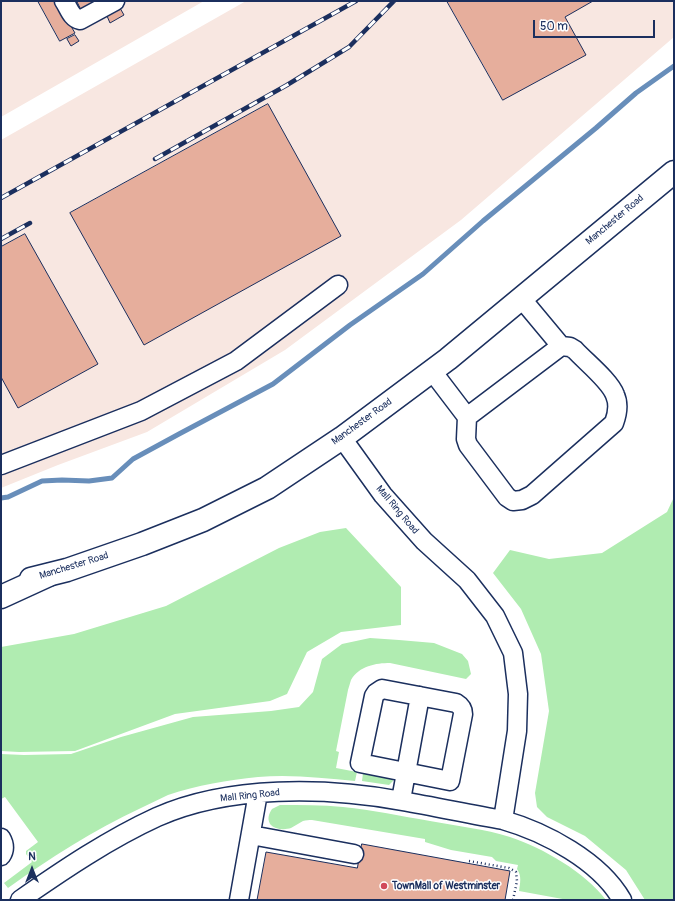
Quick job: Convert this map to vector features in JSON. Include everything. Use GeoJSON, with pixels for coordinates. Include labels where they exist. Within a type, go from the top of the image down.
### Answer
{"type":"FeatureCollection","features":[{"type":"Feature","properties":{"kind":"main road","name":"Manchester Road"},"geometry":{"type":"LineString","coordinates":[[1,587],[49,575],[142,544],[203,520],[267,488],[342,438],[448,359],[674,172]]}},
{"type":"Feature","properties":{"kind":"main road"},"geometry":{"type":"LineString","coordinates":[[1,597],[49,575]]}},
{"type":"Feature","properties":{"kind":"street"},"geometry":{"type":"LineString","coordinates":[[64,1],[73,16],[78,20],[116,1]]}},
{"type":"Feature","properties":{"kind":"street"},"geometry":{"type":"LineString","coordinates":[[1,465],[141,411],[236,361],[338,286]]}},
{"type":"Feature","properties":{"kind":"street"},"geometry":{"type":"LineString","coordinates":[[521,298],[561,346]]}},
{"type":"Feature","properties":{"kind":"street"},"geometry":{"type":"LineString","coordinates":[[432,370],[467,417],[466,439],[468,445],[507,497],[513,501],[522,500],[532,495],[614,423],[617,415],[617,400],[609,384],[575,350],[570,347],[561,346],[467,417]]}},
{"type":"Feature","properties":{"kind":"street","name":"Mall Ring Road"},"geometry":{"type":"LineString","coordinates":[[342,438],[388,501],[424,541],[467,580],[495,616],[513,653],[518,694],[517,730],[503,820]]}},
{"type":"Feature","properties":{"kind":"street"},"geometry":{"type":"LineString","coordinates":[[386,690],[456,703],[463,710],[450,781],[406,772],[360,763],[374,696],[379,691],[386,690]]}},
{"type":"Feature","properties":{"kind":"street"},"geometry":{"type":"LineString","coordinates":[[401,800],[420,696]]}},
{"type":"Feature","properties":{"kind":"street","name":"Mall Ring Road"},"geometry":{"type":"LineString","coordinates":[[20,900],[64,870],[112,841],[158,817],[182,808],[207,801],[258,793],[328,792],[401,800],[517,824],[577,855],[602,874],[615,888],[622,900]]}},
{"type":"Feature","properties":{"kind":"street"},"geometry":{"type":"LineString","coordinates":[[239,900],[258,793]]}},
{"type":"Feature","properties":{"kind":"street"},"geometry":{"type":"LineString","coordinates":[[251,835],[354,854]]}},
{"type":"Feature","properties":{"kind":"street"},"geometry":{"type":"LineString","coordinates":[[1,838],[4,842],[4,849],[1,856]]}},
{"type":"Feature","properties":{"kind":"path"},"geometry":{"type":"LineString","coordinates":[[469,861],[509,868],[516,872],[517,880],[513,900]]}},
{"type":"Feature","properties":{"kind":"shaded area"},"geometry":{"type":"Polygon","coordinates":[[[1,1],[204,1],[1,117],[1,1]]]}},
{"type":"Feature","properties":{"kind":"shaded area"},"geometry":{"type":"Polygon","coordinates":[[[246,1],[674,1],[674,37],[461,220],[285,350],[147,432],[1,488],[1,140],[246,1]]]}},
{"type":"Feature","properties":{"kind":"green space"},"geometry":{"type":"Polygon","coordinates":[[[674,497],[674,900],[645,900],[626,870],[585,836],[547,817],[537,807],[535,793],[549,711],[541,654],[521,609],[493,573],[510,550],[549,559],[602,553],[667,512],[674,497]]]}},
{"type":"Feature","properties":{"kind":"green space"},"geometry":{"type":"Polygon","coordinates":[[[346,528],[401,587],[401,625],[341,632],[307,652],[287,694],[270,701],[175,714],[75,751],[1,751],[1,647],[74,634],[166,606],[279,548],[320,532],[346,528]]]}},
{"type":"Feature","properties":{"kind":"green space"},"geometry":{"type":"Polygon","coordinates":[[[370,638],[434,643],[462,654],[468,661],[471,674],[466,679],[390,663],[368,666],[358,671],[351,680],[348,690],[336,751],[339,752],[336,768],[357,772],[355,781],[270,776],[224,781],[179,791],[141,808],[89,835],[56,855],[8,888],[4,883],[32,862],[26,854],[26,851],[38,842],[5,797],[1,799],[1,754],[71,754],[121,737],[193,717],[271,711],[299,707],[313,692],[322,659],[342,644],[370,638]]]}},
{"type":"Feature","properties":{"kind":"green space"},"geometry":{"type":"Polygon","coordinates":[[[363,773],[392,779],[393,781],[389,785],[362,781],[363,773]]]}},
{"type":"Feature","properties":{"kind":"green space"},"geometry":{"type":"Polygon","coordinates":[[[280,805],[319,805],[354,808],[500,834],[523,842],[562,862],[587,880],[606,900],[568,900],[519,891],[520,874],[517,869],[518,865],[496,861],[492,857],[451,850],[425,842],[425,839],[312,820],[303,821],[289,829],[277,828],[270,824],[269,814],[272,809],[280,805]]]}},
{"type":"Feature","properties":{"kind":"building"},"geometry":{"type":"Polygon","coordinates":[[[38,1],[56,1],[75,33],[60,41],[38,1]]]}},
{"type":"Feature","properties":{"kind":"building"},"geometry":{"type":"Polygon","coordinates":[[[77,1],[101,1],[82,11],[77,1]]]}},
{"type":"Feature","properties":{"kind":"building"},"geometry":{"type":"Polygon","coordinates":[[[447,1],[593,1],[565,17],[586,55],[503,100],[447,1]]]}},
{"type":"Feature","properties":{"kind":"building"},"geometry":{"type":"Polygon","coordinates":[[[120,8],[124,15],[110,23],[107,16],[120,8]]]}},
{"type":"Feature","properties":{"kind":"building"},"geometry":{"type":"Polygon","coordinates":[[[75,35],[79,41],[71,46],[67,39],[75,35]]]}},
{"type":"Feature","properties":{"kind":"building"},"geometry":{"type":"Polygon","coordinates":[[[268,104],[341,236],[144,345],[70,213],[268,104]]]}},
{"type":"Feature","properties":{"kind":"building"},"geometry":{"type":"Polygon","coordinates":[[[25,234],[98,364],[18,408],[1,377],[1,247],[25,234]]]}},
{"type":"Feature","properties":{"kind":"building","name":"TownMall of Westminster"},"geometry":{"type":"Polygon","coordinates":[[[362,844],[510,871],[505,900],[257,900],[266,852],[357,868],[362,844]]]}},
{"type":"Feature","properties":{"kind":"waterway"},"geometry":{"type":"LineString","coordinates":[[1,498],[8,497],[42,481],[89,481],[112,478],[133,459],[273,384],[350,325],[423,274],[483,221],[636,93],[674,66]]}},
{"type":"Feature","properties":{"kind":"railway"},"geometry":{"type":"LineString","coordinates":[[1,198],[356,1]]}},
{"type":"Feature","properties":{"kind":"railway"},"geometry":{"type":"LineString","coordinates":[[155,159],[287,85],[349,47],[394,1]]}},
{"type":"Feature","properties":{"kind":"railway"},"geometry":{"type":"LineString","coordinates":[[1,239],[30,223]]}},
{"type":"Feature","properties":{"kind":"place","name":"TownMall of Westminster"},"geometry":{"type":"Point","coordinates":[384,886]}}]}
